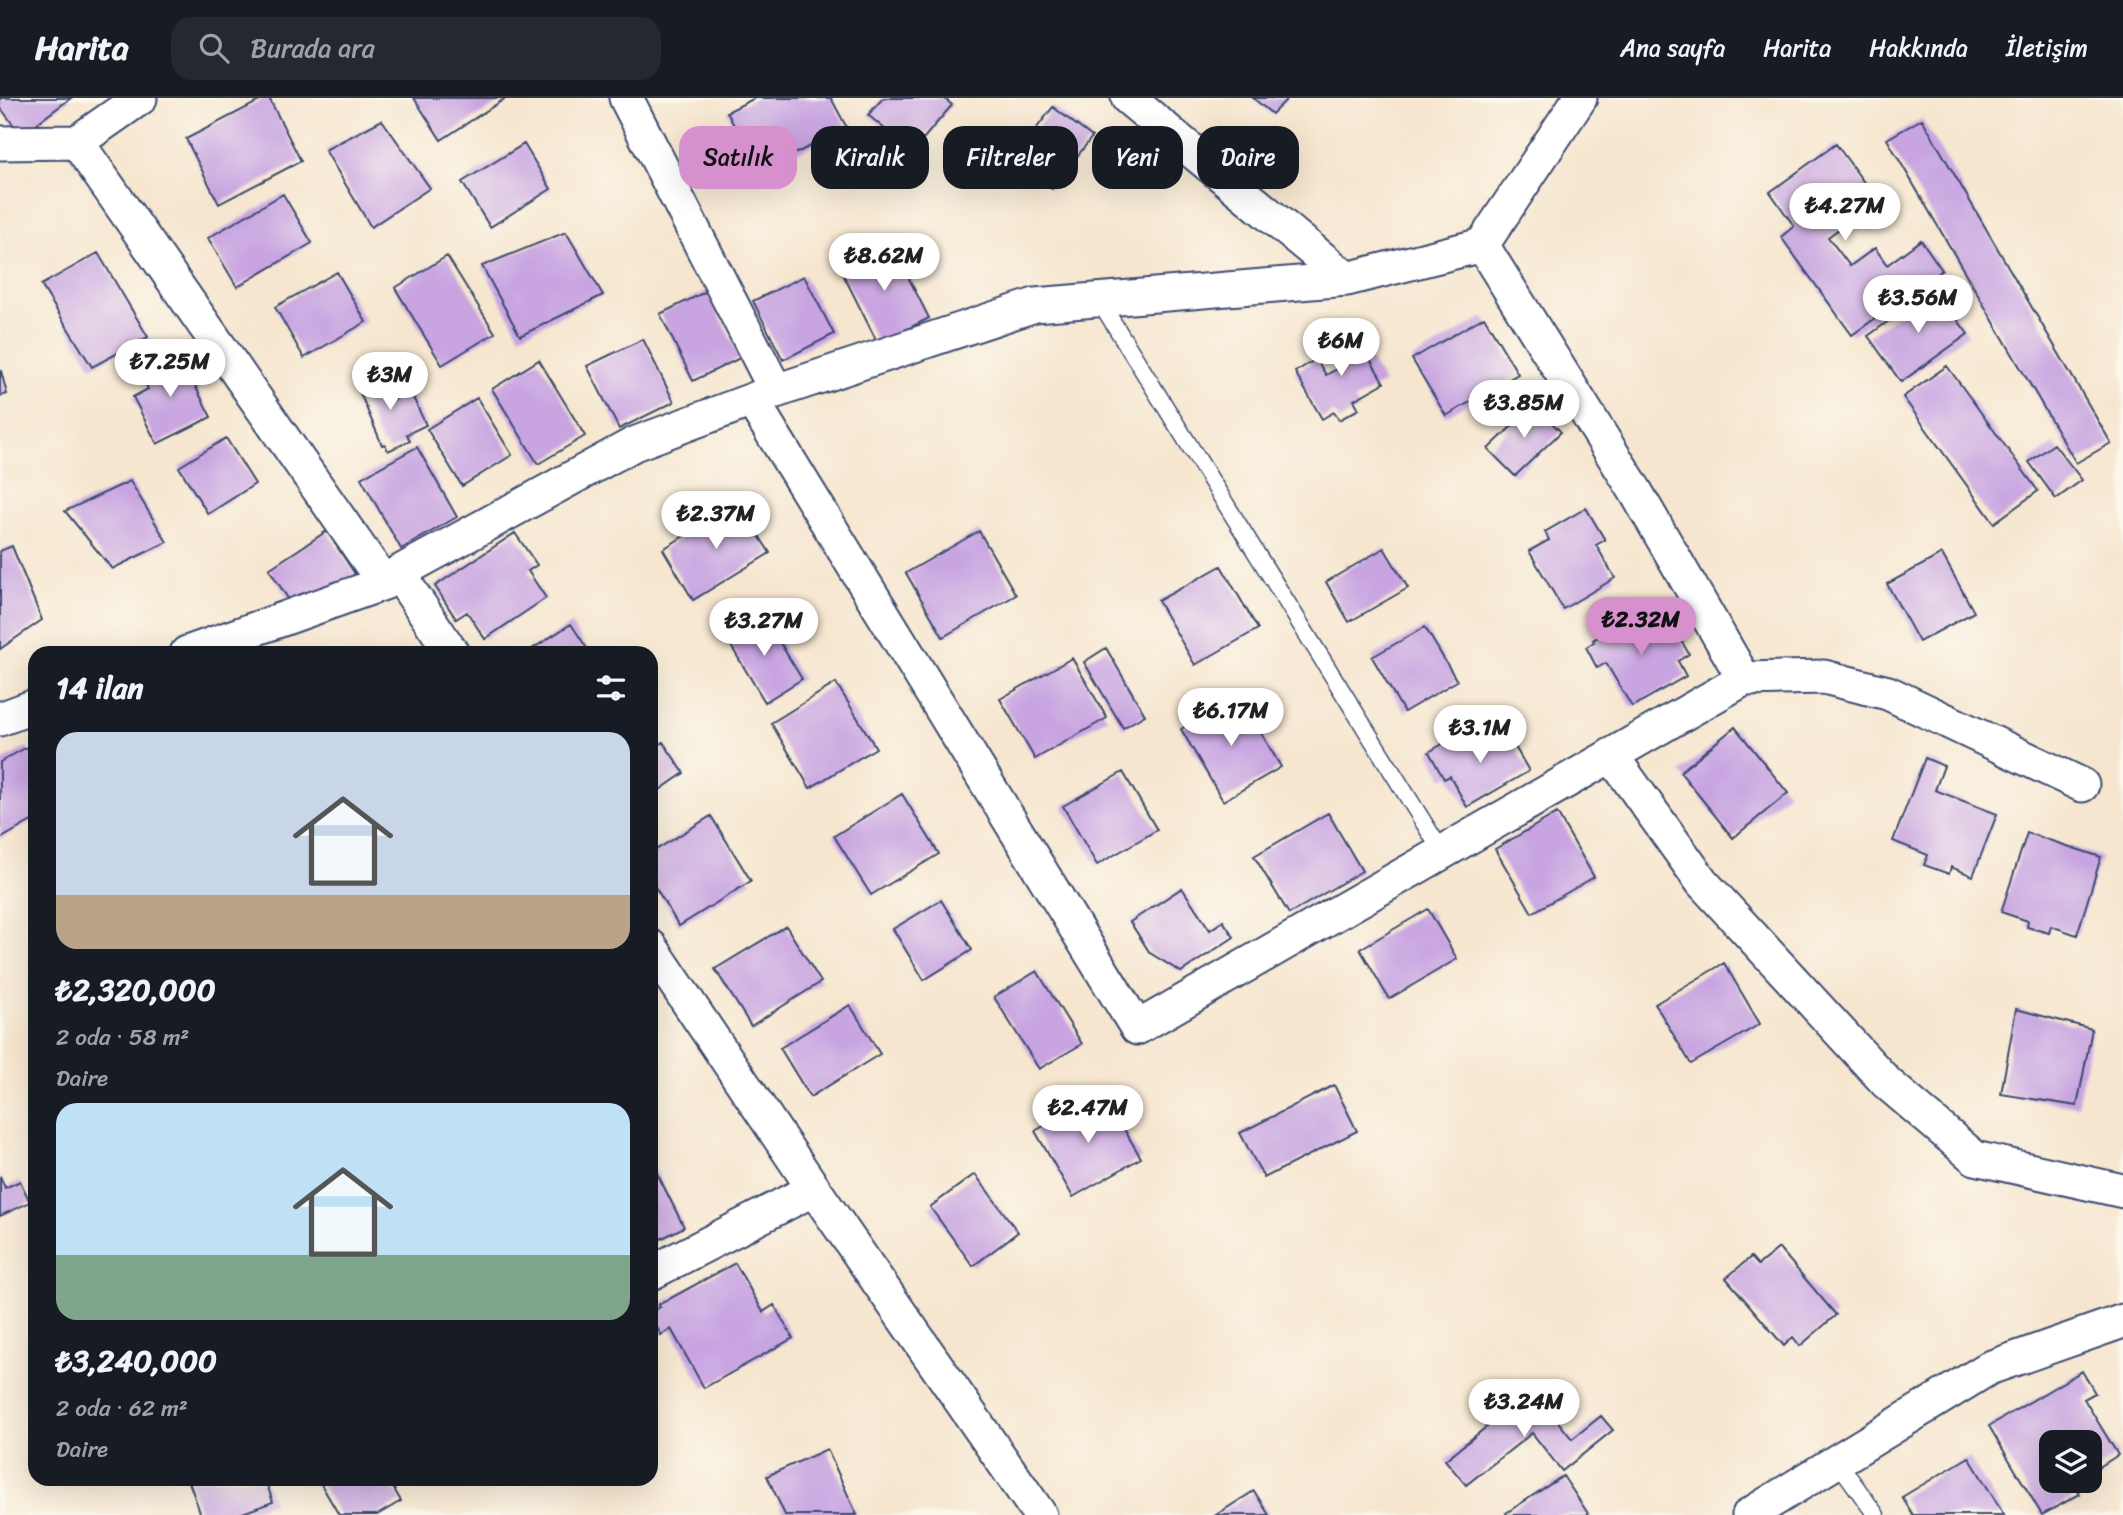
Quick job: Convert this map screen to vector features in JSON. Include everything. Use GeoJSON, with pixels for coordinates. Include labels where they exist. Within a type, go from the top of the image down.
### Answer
{"type":"FeatureCollection","features":[{"type":"Feature","properties":{"kind":"street"},"geometry":{"type":"LineString","coordinates":[[0,143],[77,142],[140,98]]}},
{"type":"Feature","properties":{"kind":"street"},"geometry":{"type":"LineString","coordinates":[[626,98],[764,395],[1137,1028],[1744,679],[1824,677],[1888,693],[2081,785]]}},
{"type":"Feature","properties":{"kind":"street"},"geometry":{"type":"LineString","coordinates":[[1128,98],[1347,279]]}},
{"type":"Feature","properties":{"kind":"street"},"geometry":{"type":"LineString","coordinates":[[206,646],[391,578],[634,444],[764,395],[1035,305],[1347,279],[1482,245],[1580,98]]}},
{"type":"Feature","properties":{"kind":"street"},"geometry":{"type":"LineString","coordinates":[[77,142],[391,578],[446,646]]}},
{"type":"Feature","properties":{"kind":"street"},"geometry":{"type":"LineString","coordinates":[[1482,245],[1636,492],[1744,679]]}},
{"type":"Feature","properties":{"kind":"street"},"geometry":{"type":"LineString","coordinates":[[0,719],[28,709]]}},
{"type":"Feature","properties":{"kind":"street"},"geometry":{"type":"LineString","coordinates":[[1611,755],[1702,882],[1887,1083],[1975,1158],[2123,1191]]}},
{"type":"Feature","properties":{"kind":"street"},"geometry":{"type":"LineString","coordinates":[[658,957],[814,1189],[1040,1515]]}},
{"type":"Feature","properties":{"kind":"street"},"geometry":{"type":"LineString","coordinates":[[658,1269],[814,1189]]}},
{"type":"Feature","properties":{"kind":"street"},"geometry":{"type":"LineString","coordinates":[[1749,1515],[1989,1368],[2123,1321]]}},
{"type":"Feature","properties":{"kind":"lane"},"geometry":{"type":"LineString","coordinates":[[1099,300],[1442,852]]}},
{"type":"Feature","properties":{"kind":"lane"},"geometry":{"type":"LineString","coordinates":[[1838,1462],[1876,1515]]}},
{"type":"Feature","properties":{"kind":"building"},"geometry":{"type":"Polygon","coordinates":[[[0,98],[71,98],[21,135],[0,107],[0,98]]]}},
{"type":"Feature","properties":{"kind":"building"},"geometry":{"type":"Polygon","coordinates":[[[269,98],[301,161],[219,204],[186,139],[269,98]]]}},
{"type":"Feature","properties":{"kind":"building"},"geometry":{"type":"Polygon","coordinates":[[[414,98],[506,98],[441,140],[414,98]]]}},
{"type":"Feature","properties":{"kind":"building"},"geometry":{"type":"Polygon","coordinates":[[[755,98],[831,98],[846,126],[811,126],[811,146],[797,153],[797,126],[734,126],[727,112],[755,98]]]}},
{"type":"Feature","properties":{"kind":"building"},"geometry":{"type":"Polygon","coordinates":[[[883,98],[944,98],[952,105],[929,132],[929,126],[881,126],[868,115],[883,98]]]}},
{"type":"Feature","properties":{"kind":"building"},"geometry":{"type":"Polygon","coordinates":[[[1253,98],[1288,98],[1272,114],[1253,98]]]}},
{"type":"Feature","properties":{"kind":"building"},"geometry":{"type":"Polygon","coordinates":[[[1053,107],[1078,126],[1038,126],[1053,107]]]}},
{"type":"Feature","properties":{"kind":"building"},"geometry":{"type":"Polygon","coordinates":[[[1922,119],[2111,443],[2076,463],[1887,139],[1922,119]]]}},
{"type":"Feature","properties":{"kind":"building"},"geometry":{"type":"Polygon","coordinates":[[[382,120],[430,188],[371,227],[325,150],[382,120]]]}},
{"type":"Feature","properties":{"kind":"building"},"geometry":{"type":"Polygon","coordinates":[[[1078,126],[1092,137],[1078,155],[1078,126]]]}},
{"type":"Feature","properties":{"kind":"building"},"geometry":{"type":"Polygon","coordinates":[[[524,144],[551,189],[490,227],[462,182],[524,144]]]}},
{"type":"Feature","properties":{"kind":"building"},"geometry":{"type":"Polygon","coordinates":[[[1836,144],[1868,188],[1855,197],[1864,211],[1828,237],[1850,266],[1875,248],[1887,265],[1921,240],[1942,270],[1852,335],[1781,237],[1794,226],[1770,192],[1836,144]]]}},
{"type":"Feature","properties":{"kind":"building"},"geometry":{"type":"Polygon","coordinates":[[[283,194],[312,243],[237,287],[208,238],[283,194]]]}},
{"type":"Feature","properties":{"kind":"building"},"geometry":{"type":"Polygon","coordinates":[[[566,232],[603,295],[520,336],[482,266],[566,232]]]}},
{"type":"Feature","properties":{"kind":"building"},"geometry":{"type":"Polygon","coordinates":[[[891,243],[929,318],[878,344],[840,268],[891,243]]]}},
{"type":"Feature","properties":{"kind":"building"},"geometry":{"type":"Polygon","coordinates":[[[98,253],[148,337],[92,367],[41,285],[98,253]]]}},
{"type":"Feature","properties":{"kind":"building"},"geometry":{"type":"Polygon","coordinates":[[[447,256],[495,333],[442,365],[395,288],[447,256]]]}},
{"type":"Feature","properties":{"kind":"building"},"geometry":{"type":"Polygon","coordinates":[[[337,272],[366,322],[304,358],[275,307],[337,272]]]}},
{"type":"Feature","properties":{"kind":"building"},"geometry":{"type":"Polygon","coordinates":[[[804,276],[834,334],[783,360],[753,301],[804,276]]]}},
{"type":"Feature","properties":{"kind":"building"},"geometry":{"type":"Polygon","coordinates":[[[1934,288],[1968,334],[1901,382],[1868,336],[1934,288]]]}},
{"type":"Feature","properties":{"kind":"building"},"geometry":{"type":"Polygon","coordinates":[[[707,291],[740,358],[693,381],[660,314],[707,291]]]}},
{"type":"Feature","properties":{"kind":"building"},"geometry":{"type":"Polygon","coordinates":[[[1484,317],[1518,374],[1446,416],[1412,359],[1484,317]]]}},
{"type":"Feature","properties":{"kind":"building"},"geometry":{"type":"Polygon","coordinates":[[[1351,327],[1384,383],[1354,400],[1359,409],[1339,420],[1334,412],[1322,419],[1295,372],[1316,359],[1326,375],[1344,365],[1329,339],[1351,327]]]}},
{"type":"Feature","properties":{"kind":"building"},"geometry":{"type":"Polygon","coordinates":[[[643,339],[674,402],[619,429],[587,366],[643,339]]]}},
{"type":"Feature","properties":{"kind":"building"},"geometry":{"type":"Polygon","coordinates":[[[178,352],[211,417],[157,444],[133,397],[148,389],[139,372],[178,352]]]}},
{"type":"Feature","properties":{"kind":"building"},"geometry":{"type":"Polygon","coordinates":[[[539,360],[585,436],[538,464],[492,389],[539,360]]]}},
{"type":"Feature","properties":{"kind":"building"},"geometry":{"type":"Polygon","coordinates":[[[1947,366],[2038,491],[1994,523],[1903,397],[1947,366]]]}},
{"type":"Feature","properties":{"kind":"building"},"geometry":{"type":"Polygon","coordinates":[[[377,371],[391,401],[410,391],[426,425],[407,434],[410,441],[388,451],[385,444],[382,445],[355,381],[377,371]]]}},
{"type":"Feature","properties":{"kind":"building"},"geometry":{"type":"Polygon","coordinates":[[[0,372],[7,394],[0,396],[0,372]]]}},
{"type":"Feature","properties":{"kind":"building"},"geometry":{"type":"Polygon","coordinates":[[[477,398],[512,455],[462,486],[427,429],[477,398]]]}},
{"type":"Feature","properties":{"kind":"building"},"geometry":{"type":"Polygon","coordinates":[[[1534,405],[1561,432],[1515,476],[1488,449],[1534,405]]]}},
{"type":"Feature","properties":{"kind":"building"},"geometry":{"type":"Polygon","coordinates":[[[226,438],[255,484],[208,514],[179,467],[226,438]]]}},
{"type":"Feature","properties":{"kind":"building"},"geometry":{"type":"Polygon","coordinates":[[[2054,444],[2082,480],[2056,499],[2029,462],[2054,444]]]}},
{"type":"Feature","properties":{"kind":"building"},"geometry":{"type":"Polygon","coordinates":[[[417,447],[457,517],[401,549],[361,478],[417,447]]]}},
{"type":"Feature","properties":{"kind":"building"},"geometry":{"type":"Polygon","coordinates":[[[130,481],[167,542],[112,569],[65,511],[130,481]]]}},
{"type":"Feature","properties":{"kind":"building"},"geometry":{"type":"Polygon","coordinates":[[[738,503],[770,553],[693,600],[663,549],[738,503]]]}},
{"type":"Feature","properties":{"kind":"building"},"geometry":{"type":"Polygon","coordinates":[[[1586,508],[1605,540],[1596,545],[1615,578],[1563,609],[1529,551],[1549,540],[1545,532],[1586,508]]]}},
{"type":"Feature","properties":{"kind":"building"},"geometry":{"type":"Polygon","coordinates":[[[327,531],[355,574],[296,611],[269,569],[327,531]]]}},
{"type":"Feature","properties":{"kind":"building"},"geometry":{"type":"Polygon","coordinates":[[[979,531],[1016,595],[943,637],[906,573],[979,531]]]}},
{"type":"Feature","properties":{"kind":"building"},"geometry":{"type":"Polygon","coordinates":[[[515,533],[537,565],[528,571],[546,598],[485,639],[467,612],[456,619],[435,586],[515,533]]]}},
{"type":"Feature","properties":{"kind":"building"},"geometry":{"type":"Polygon","coordinates":[[[12,546],[42,620],[0,649],[0,551],[12,546]]]}},
{"type":"Feature","properties":{"kind":"building"},"geometry":{"type":"Polygon","coordinates":[[[1384,548],[1408,588],[1349,622],[1326,582],[1384,548]]]}},
{"type":"Feature","properties":{"kind":"building"},"geometry":{"type":"Polygon","coordinates":[[[1942,554],[1974,612],[1919,642],[1887,584],[1942,554]]]}},
{"type":"Feature","properties":{"kind":"building"},"geometry":{"type":"Polygon","coordinates":[[[1221,566],[1258,629],[1195,665],[1158,601],[1221,566]]]}},
{"type":"Feature","properties":{"kind":"building"},"geometry":{"type":"Polygon","coordinates":[[[1647,609],[1661,631],[1672,625],[1689,654],[1678,661],[1686,676],[1632,707],[1606,663],[1597,668],[1586,647],[1594,642],[1593,640],[1647,609]]]}},
{"type":"Feature","properties":{"kind":"building"},"geometry":{"type":"Polygon","coordinates":[[[762,613],[802,679],[765,702],[725,636],[762,613]]]}},
{"type":"Feature","properties":{"kind":"building"},"geometry":{"type":"Polygon","coordinates":[[[571,624],[585,646],[537,646],[571,624]]]}},
{"type":"Feature","properties":{"kind":"building"},"geometry":{"type":"Polygon","coordinates":[[[1425,627],[1457,681],[1404,712],[1372,657],[1425,627]]]}},
{"type":"Feature","properties":{"kind":"building"},"geometry":{"type":"Polygon","coordinates":[[[1106,648],[1145,715],[1123,728],[1084,662],[1106,648]]]}},
{"type":"Feature","properties":{"kind":"building"},"geometry":{"type":"Polygon","coordinates":[[[1072,658],[1107,718],[1035,759],[1000,699],[1072,658]]]}},
{"type":"Feature","properties":{"kind":"building"},"geometry":{"type":"Polygon","coordinates":[[[836,683],[876,748],[810,788],[771,723],[836,683]]]}},
{"type":"Feature","properties":{"kind":"building"},"geometry":{"type":"Polygon","coordinates":[[[1239,695],[1281,767],[1223,801],[1181,729],[1239,695]]]}},
{"type":"Feature","properties":{"kind":"building"},"geometry":{"type":"Polygon","coordinates":[[[1503,726],[1529,771],[1467,807],[1450,776],[1444,779],[1429,752],[1456,736],[1464,748],[1503,726]]]}},
{"type":"Feature","properties":{"kind":"building"},"geometry":{"type":"Polygon","coordinates":[[[1735,727],[1788,793],[1733,838],[1680,772],[1735,727]]]}},
{"type":"Feature","properties":{"kind":"building"},"geometry":{"type":"Polygon","coordinates":[[[663,742],[684,773],[658,791],[658,745],[663,742]]]}},
{"type":"Feature","properties":{"kind":"building"},"geometry":{"type":"Polygon","coordinates":[[[27,747],[28,749],[28,823],[0,839],[0,762],[27,747]]]}},
{"type":"Feature","properties":{"kind":"building"},"geometry":{"type":"Polygon","coordinates":[[[1925,758],[1944,766],[1935,790],[1997,814],[1973,876],[1951,867],[1949,874],[1924,865],[1928,855],[1893,841],[1925,758]]]}},
{"type":"Feature","properties":{"kind":"building"},"geometry":{"type":"Polygon","coordinates":[[[1123,772],[1157,830],[1097,865],[1063,806],[1123,772]]]}},
{"type":"Feature","properties":{"kind":"building"},"geometry":{"type":"Polygon","coordinates":[[[902,794],[939,854],[871,895],[834,836],[902,794]]]}},
{"type":"Feature","properties":{"kind":"building"},"geometry":{"type":"Polygon","coordinates":[[[1328,813],[1362,871],[1289,914],[1254,856],[1328,813]]]}},
{"type":"Feature","properties":{"kind":"building"},"geometry":{"type":"Polygon","coordinates":[[[1557,813],[1594,877],[1532,913],[1495,849],[1557,813]]]}},
{"type":"Feature","properties":{"kind":"building"},"geometry":{"type":"Polygon","coordinates":[[[711,816],[751,881],[679,926],[658,892],[658,849],[711,816]]]}},
{"type":"Feature","properties":{"kind":"building"},"geometry":{"type":"Polygon","coordinates":[[[2027,833],[2101,857],[2077,935],[2051,926],[2049,933],[2027,927],[2028,921],[2001,912],[2027,833]]]}},
{"type":"Feature","properties":{"kind":"building"},"geometry":{"type":"Polygon","coordinates":[[[1182,888],[1210,930],[1223,921],[1234,937],[1181,972],[1150,953],[1130,922],[1182,888]]]}},
{"type":"Feature","properties":{"kind":"building"},"geometry":{"type":"Polygon","coordinates":[[[941,900],[972,950],[924,980],[893,929],[941,900]]]}},
{"type":"Feature","properties":{"kind":"building"},"geometry":{"type":"Polygon","coordinates":[[[1428,909],[1457,959],[1389,999],[1360,949],[1428,909]]]}},
{"type":"Feature","properties":{"kind":"building"},"geometry":{"type":"Polygon","coordinates":[[[786,926],[821,982],[751,1026],[715,969],[786,926]]]}},
{"type":"Feature","properties":{"kind":"building"},"geometry":{"type":"Polygon","coordinates":[[[1724,963],[1760,1024],[1691,1064],[1655,1004],[1724,963]]]}},
{"type":"Feature","properties":{"kind":"building"},"geometry":{"type":"Polygon","coordinates":[[[1037,971],[1082,1044],[1039,1069],[994,997],[1037,971]]]}},
{"type":"Feature","properties":{"kind":"building"},"geometry":{"type":"Polygon","coordinates":[[[850,1005],[880,1054],[810,1097],[780,1048],[850,1005]]]}},
{"type":"Feature","properties":{"kind":"building"},"geometry":{"type":"Polygon","coordinates":[[[2016,1009],[2092,1029],[2077,1106],[2001,1094],[2016,1009]]]}},
{"type":"Feature","properties":{"kind":"building"},"geometry":{"type":"Polygon","coordinates":[[[1334,1085],[1357,1131],[1264,1178],[1240,1133],[1334,1085]]]}},
{"type":"Feature","properties":{"kind":"building"},"geometry":{"type":"Polygon","coordinates":[[[1102,1092],[1141,1158],[1073,1197],[1035,1131],[1102,1092]]]}},
{"type":"Feature","properties":{"kind":"building"},"geometry":{"type":"Polygon","coordinates":[[[975,1174],[1018,1232],[973,1266],[930,1207],[975,1174]]]}},
{"type":"Feature","properties":{"kind":"building"},"geometry":{"type":"Polygon","coordinates":[[[658,1175],[684,1227],[658,1240],[658,1175]]]}},
{"type":"Feature","properties":{"kind":"building"},"geometry":{"type":"Polygon","coordinates":[[[0,1176],[5,1188],[20,1181],[28,1203],[0,1216],[0,1176]]]}},
{"type":"Feature","properties":{"kind":"building"},"geometry":{"type":"Polygon","coordinates":[[[1779,1248],[1836,1315],[1800,1346],[1793,1337],[1784,1346],[1726,1278],[1751,1257],[1758,1265],[1779,1248]]]}},
{"type":"Feature","properties":{"kind":"building"},"geometry":{"type":"Polygon","coordinates":[[[735,1263],[763,1312],[774,1305],[793,1338],[704,1388],[671,1329],[661,1335],[658,1330],[658,1305],[735,1263]]]}},
{"type":"Feature","properties":{"kind":"building"},"geometry":{"type":"Polygon","coordinates":[[[2082,1371],[2095,1393],[2084,1399],[2118,1455],[2102,1465],[2102,1430],[2039,1430],[2039,1493],[2080,1494],[2042,1515],[1989,1426],[2082,1371]]]}},
{"type":"Feature","properties":{"kind":"building"},"geometry":{"type":"Polygon","coordinates":[[[1533,1390],[1572,1439],[1601,1416],[1613,1430],[1562,1471],[1532,1433],[1466,1485],[1445,1460],[1533,1390]]]}},
{"type":"Feature","properties":{"kind":"building"},"geometry":{"type":"Polygon","coordinates":[[[827,1449],[857,1515],[785,1515],[767,1476],[827,1449]]]}},
{"type":"Feature","properties":{"kind":"building"},"geometry":{"type":"Polygon","coordinates":[[[1969,1457],[2004,1515],[1913,1515],[1902,1497],[1969,1457]]]}},
{"type":"Feature","properties":{"kind":"building"},"geometry":{"type":"Polygon","coordinates":[[[1563,1476],[1589,1515],[1507,1515],[1506,1513],[1563,1476]]]}},
{"type":"Feature","properties":{"kind":"building"},"geometry":{"type":"Polygon","coordinates":[[[191,1486],[267,1486],[273,1502],[237,1515],[201,1515],[191,1486]]]}},
{"type":"Feature","properties":{"kind":"building"},"geometry":{"type":"Polygon","coordinates":[[[322,1486],[392,1486],[401,1501],[377,1515],[339,1515],[322,1486]]]}},
{"type":"Feature","properties":{"kind":"building"},"geometry":{"type":"Polygon","coordinates":[[[1254,1491],[1269,1515],[1216,1515],[1254,1491]]]}}]}
